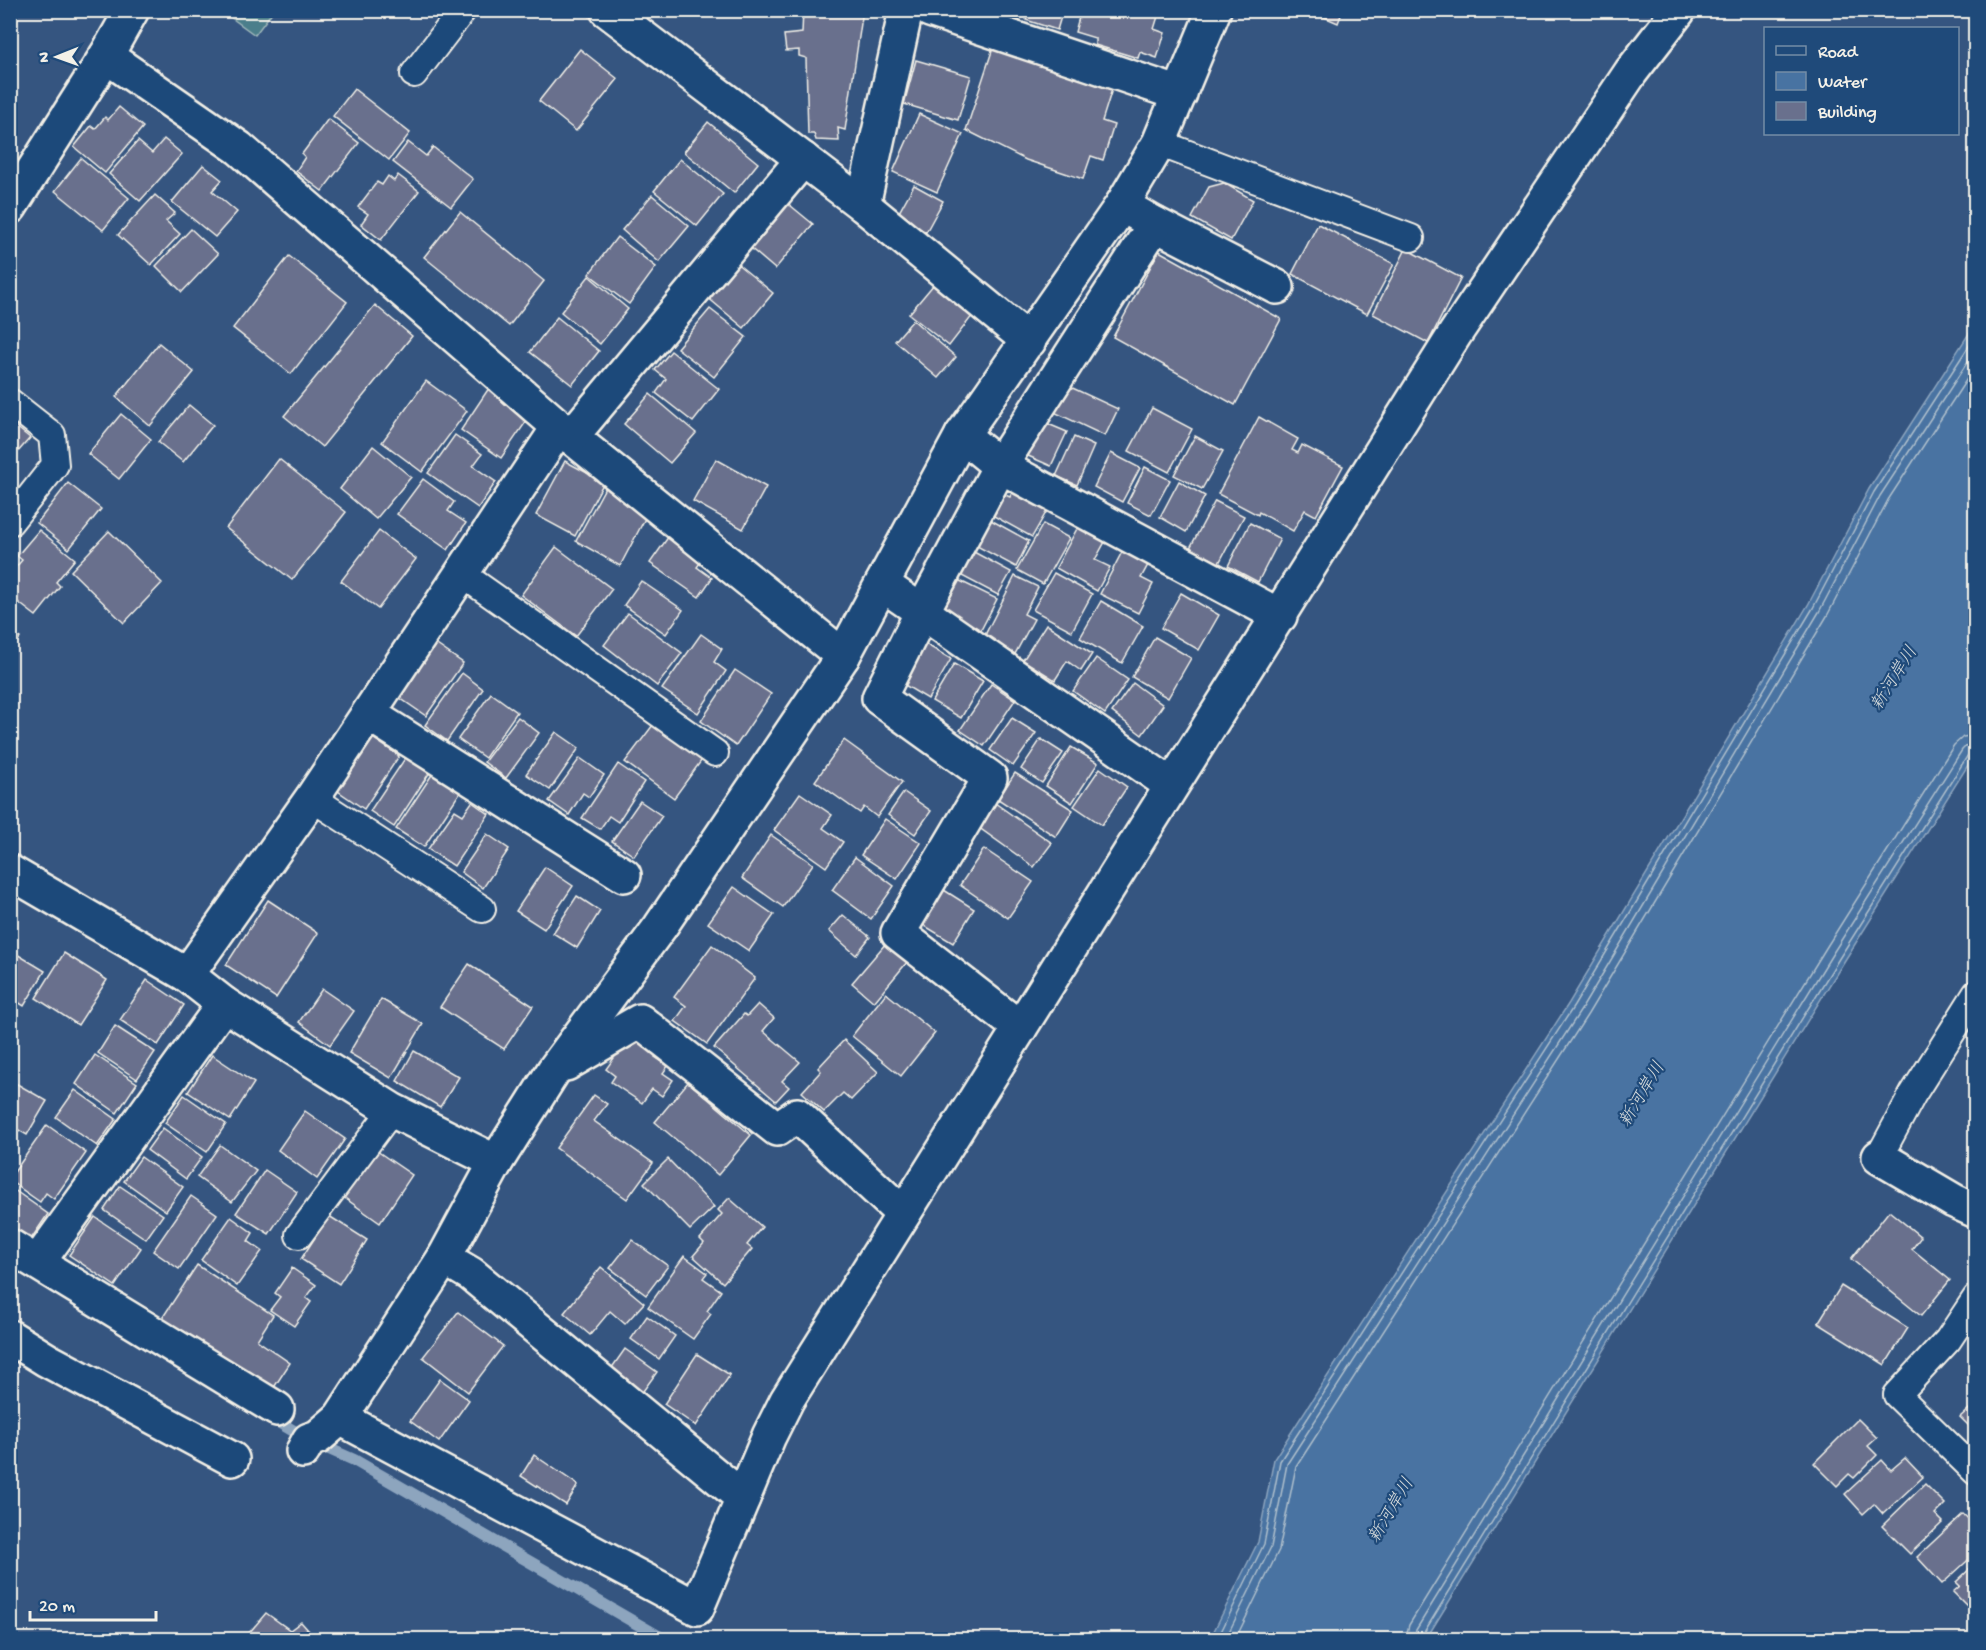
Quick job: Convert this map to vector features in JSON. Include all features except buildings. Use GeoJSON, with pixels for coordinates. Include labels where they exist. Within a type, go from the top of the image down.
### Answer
{"type":"FeatureCollection","features":[{"type":"Feature","properties":{"kind":"street"},"geometry":{"type":"LineString","coordinates":[[10,207],[106,56],[132,10]]}},
{"type":"Feature","properties":{"kind":"street"},"geometry":{"type":"LineString","coordinates":[[607,10],[863,205],[1029,341]]}},
{"type":"Feature","properties":{"kind":"street"},"geometry":{"type":"LineString","coordinates":[[863,205],[906,10]]}},
{"type":"Feature","properties":{"kind":"street"},"geometry":{"type":"LineString","coordinates":[[930,10],[1180,94]]}},
{"type":"Feature","properties":{"kind":"street"},"geometry":{"type":"LineString","coordinates":[[303,1452],[309,1440],[318,1437],[340,1418],[444,1258],[496,1162],[554,1070],[660,927],[843,656],[962,435],[1122,205],[1159,143],[1214,10]]}},
{"type":"Feature","properties":{"kind":"street"},"geometry":{"type":"LineString","coordinates":[[340,1418],[697,1608],[769,1436],[787,1400],[1455,334],[1631,72],[1679,10]]}},
{"type":"Feature","properties":{"kind":"street"},"geometry":{"type":"LineString","coordinates":[[106,56],[238,148],[565,432],[843,656]]}},
{"type":"Feature","properties":{"kind":"street"},"geometry":{"type":"LineString","coordinates":[[187,975],[312,798],[462,574],[565,432],[803,159]]}},
{"type":"Feature","properties":{"kind":"street"},"geometry":{"type":"LineString","coordinates":[[1122,205],[1155,225],[1277,287]]}},
{"type":"Feature","properties":{"kind":"street"},"geometry":{"type":"LineString","coordinates":[[1020,1028],[898,933],[990,778],[879,698],[999,466],[1155,225]]}},
{"type":"Feature","properties":{"kind":"street"},"geometry":{"type":"LineString","coordinates":[[962,435],[999,466],[1280,616]]}},
{"type":"Feature","properties":{"kind":"street"},"geometry":{"type":"LineString","coordinates":[[882,584],[1171,785]]}},
{"type":"Feature","properties":{"kind":"street"},"geometry":{"type":"LineString","coordinates":[[369,714],[624,875]]}},
{"type":"Feature","properties":{"kind":"street"},"geometry":{"type":"LineString","coordinates":[[10,872],[187,975],[224,1004],[392,1110],[496,1162]]}},
{"type":"Feature","properties":{"kind":"street"},"geometry":{"type":"LineString","coordinates":[[224,1004],[24,1254],[277,1409]]}},
{"type":"Feature","properties":{"kind":"street"},"geometry":{"type":"LineString","coordinates":[[554,1070],[639,1021],[777,1129],[797,1115],[903,1214]]}},
{"type":"Feature","properties":{"kind":"street"},"geometry":{"type":"LineString","coordinates":[[1879,1156],[1954,1201],[1976,1211]]}},
{"type":"Feature","properties":{"kind":"street"},"geometry":{"type":"LineString","coordinates":[[444,1258],[471,1274],[743,1498]]}},
{"type":"Feature","properties":{"kind":"street"},"geometry":{"type":"LineString","coordinates":[[10,1337],[46,1360],[232,1459]]}},
{"type":"Feature","properties":{"kind":"lane"},"geometry":{"type":"LineString","coordinates":[[414,74],[463,10]]}},
{"type":"Feature","properties":{"kind":"lane"},"geometry":{"type":"LineString","coordinates":[[1159,143],[1411,238]]}},
{"type":"Feature","properties":{"kind":"lane"},"geometry":{"type":"LineString","coordinates":[[10,402],[52,435],[55,465],[10,522]]}},
{"type":"Feature","properties":{"kind":"lane"},"geometry":{"type":"LineString","coordinates":[[462,574],[714,753]]}},
{"type":"Feature","properties":{"kind":"lane"},"geometry":{"type":"LineString","coordinates":[[312,798],[482,909]]}},
{"type":"Feature","properties":{"kind":"lane"},"geometry":{"type":"LineString","coordinates":[[1879,1156],[1913,1094],[1976,994]]}},
{"type":"Feature","properties":{"kind":"lane"},"geometry":{"type":"LineString","coordinates":[[299,1235],[392,1110]]}},
{"type":"Feature","properties":{"kind":"lane"},"geometry":{"type":"LineString","coordinates":[[1976,1298],[1948,1340],[1897,1395],[1976,1472]]}},
{"type":"Feature","properties":{"kind":"green space"},"geometry":{"type":"Polygon","coordinates":[[[222,11],[273,11],[255,35],[222,11]]]}},
{"type":"Feature","properties":{"kind":"water","name":"新河岸川"},"geometry":{"type":"Polygon","coordinates":[[[1975,324],[1975,754],[1845,960],[1426,1639],[1210,1639],[1258,1542],[1274,1459],[1569,1003],[1808,605],[1869,489],[1975,324]]]}},
{"type":"Feature","properties":{"kind":"waterway"},"geometry":{"type":"LineString","coordinates":[[270,1417],[309,1440],[354,1460],[665,1640]]}}]}
